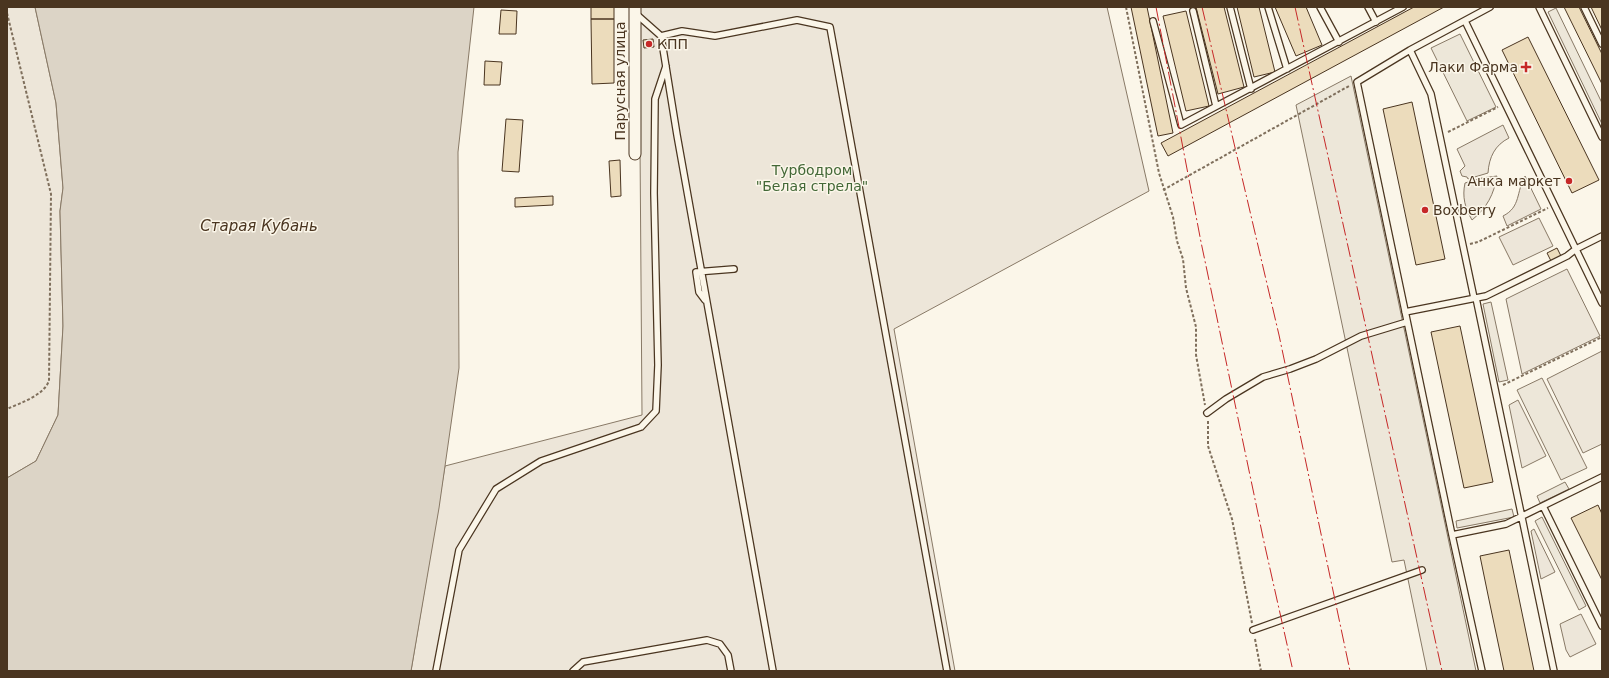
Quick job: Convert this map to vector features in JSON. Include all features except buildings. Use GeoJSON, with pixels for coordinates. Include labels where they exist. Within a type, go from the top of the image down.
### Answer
{"type":"FeatureCollection","features":[{"type":"Feature","properties":{"kind":"street","name":"Парусная улица"},"geometry":{"type":"LineString","coordinates":[[635,10],[635,154]]}},
{"type":"Feature","properties":{"kind":"lane"},"geometry":{"type":"LineString","coordinates":[[1230,7],[1250,89]]}},
{"type":"Feature","properties":{"kind":"lane"},"geometry":{"type":"LineString","coordinates":[[1268,7],[1287,69]]}},
{"type":"Feature","properties":{"kind":"lane"},"geometry":{"type":"LineString","coordinates":[[1320,7],[1339,42]]}},
{"type":"Feature","properties":{"kind":"lane"},"geometry":{"type":"LineString","coordinates":[[1368,7],[1376,22]]}},
{"type":"Feature","properties":{"kind":"lane"},"geometry":{"type":"LineString","coordinates":[[1153,21],[1181,125],[1403,7]]}},
{"type":"Feature","properties":{"kind":"lane"},"geometry":{"type":"LineString","coordinates":[[1482,671],[1357,82],[1410,50],[1490,7]]}},
{"type":"Feature","properties":{"kind":"lane"},"geometry":{"type":"LineString","coordinates":[[1539,7],[1602,137]]}},
{"type":"Feature","properties":{"kind":"lane"},"geometry":{"type":"LineString","coordinates":[[1584,7],[1602,44]]}},
{"type":"Feature","properties":{"kind":"lane"},"geometry":{"type":"LineString","coordinates":[[635,10],[661,36],[773,671]]}},
{"type":"Feature","properties":{"kind":"lane"},"geometry":{"type":"LineString","coordinates":[[1193,11],[1216,106]]}},
{"type":"Feature","properties":{"kind":"lane"},"geometry":{"type":"LineString","coordinates":[[661,36],[682,31],[715,36],[797,20],[830,27],[946,671]]}},
{"type":"Feature","properties":{"kind":"lane"},"geometry":{"type":"LineString","coordinates":[[1465,21],[1602,303]]}},
{"type":"Feature","properties":{"kind":"lane"},"geometry":{"type":"LineString","coordinates":[[1410,50],[1431,94],[1554,671]]}},
{"type":"Feature","properties":{"kind":"lane"},"geometry":{"type":"LineString","coordinates":[[436,671],[459,550],[496,489],[541,461],[641,427],[656,411],[658,365],[654,193],[655,99],[666,66]]}},
{"type":"Feature","properties":{"kind":"lane"},"geometry":{"type":"LineString","coordinates":[[1405,312],[1493,293],[1567,256],[1576,249],[1602,236]]}},
{"type":"Feature","properties":{"kind":"lane"},"geometry":{"type":"LineString","coordinates":[[702,272],[734,269]]}},
{"type":"Feature","properties":{"kind":"lane"},"geometry":{"type":"LineString","coordinates":[[1207,413],[1226,399],[1263,376],[1290,369],[1316,359],[1361,336],[1407,322]]}},
{"type":"Feature","properties":{"kind":"lane"},"geometry":{"type":"LineString","coordinates":[[1452,535],[1506,524],[1602,477]]}},
{"type":"Feature","properties":{"kind":"lane"},"geometry":{"type":"LineString","coordinates":[[1543,506],[1602,626]]}},
{"type":"Feature","properties":{"kind":"lane"},"geometry":{"type":"LineString","coordinates":[[1253,630],[1422,570]]}},
{"type":"Feature","properties":{"kind":"lane"},"geometry":{"type":"LineString","coordinates":[[574,671],[583,662],[707,640],[720,644],[728,656],[731,671]]}},
{"type":"Feature","properties":{"kind":"path"},"geometry":{"type":"LineString","coordinates":[[1126,7],[1163,190],[1173,217],[1177,241],[1183,259],[1186,288],[1196,327],[1196,355],[1202,397],[1207,413],[1208,446],[1232,520],[1262,671]]}},
{"type":"Feature","properties":{"kind":"path"},"geometry":{"type":"LineString","coordinates":[[7,13],[51,194],[50,381],[40,392],[7,409]]}},
{"type":"Feature","properties":{"kind":"path"},"geometry":{"type":"LineString","coordinates":[[1163,190],[1357,82]]}},
{"type":"Feature","properties":{"kind":"path"},"geometry":{"type":"LineString","coordinates":[[1440,136],[1505,104]]}},
{"type":"Feature","properties":{"kind":"path"},"geometry":{"type":"LineString","coordinates":[[1480,111],[1482,115]]}},
{"type":"Feature","properties":{"kind":"path"},"geometry":{"type":"LineString","coordinates":[[1463,245],[1478,242],[1554,205]]}},
{"type":"Feature","properties":{"kind":"path"},"geometry":{"type":"LineString","coordinates":[[1495,389],[1602,336]]}},
{"type":"Feature","properties":{"kind":"green space"},"geometry":{"type":"Polygon","coordinates":[[[7,7],[35,7],[56,103],[63,188],[60,211],[63,326],[58,415],[36,461],[7,478],[7,7]]]}},
{"type":"Feature","properties":{"kind":"green space","name":"Турбодром \"Белая стрела\""},"geometry":{"type":"Polygon","coordinates":[[[639,7],[1107,7],[1149,191],[894,329],[955,671],[411,671],[445,466],[642,415],[639,7]]]}},
{"type":"Feature","properties":{"kind":"green space"},"geometry":{"type":"Polygon","coordinates":[[[1503,125],[1509,138],[1496,148],[1491,157],[1488,173],[1468,179],[1467,177],[1462,176],[1460,171],[1465,166],[1457,149],[1503,125]]]}},
{"type":"Feature","properties":{"kind":"green space"},"geometry":{"type":"Polygon","coordinates":[[[1497,176],[1494,189],[1486,206],[1472,220],[1465,202],[1465,183],[1482,178],[1497,176]]]}},
{"type":"Feature","properties":{"kind":"green space"},"geometry":{"type":"Polygon","coordinates":[[[1525,176],[1541,209],[1507,226],[1503,216],[1513,208],[1525,176]]]}},
{"type":"Feature","properties":{"kind":"green space"},"geometry":{"type":"Polygon","coordinates":[[[1539,218],[1553,246],[1513,265],[1499,237],[1539,218]]]}},
{"type":"Feature","properties":{"kind":"green space"},"geometry":{"type":"Polygon","coordinates":[[[1567,269],[1600,336],[1522,374],[1506,299],[1567,269]]]}},
{"type":"Feature","properties":{"kind":"green space"},"geometry":{"type":"Polygon","coordinates":[[[1602,351],[1602,444],[1583,453],[1547,379],[1602,351]]]}},
{"type":"Feature","properties":{"kind":"green space"},"geometry":{"type":"Polygon","coordinates":[[[1518,400],[1546,456],[1522,468],[1509,405],[1518,400]]]}},
{"type":"Feature","properties":{"kind":"green space"},"geometry":{"type":"Polygon","coordinates":[[[1534,529],[1555,572],[1541,579],[1531,531],[1534,529]]]}},
{"type":"Feature","properties":{"kind":"green space"},"geometry":{"type":"Polygon","coordinates":[[[1581,614],[1596,644],[1570,657],[1566,650],[1560,624],[1581,614]]]}},
{"type":"Feature","properties":{"kind":"shaded area"},"geometry":{"type":"Polygon","coordinates":[[[1556,8],[1602,103],[1602,124],[1548,12],[1556,8]]]}},
{"type":"Feature","properties":{"kind":"shaded area"},"geometry":{"type":"Polygon","coordinates":[[[1460,34],[1496,107],[1467,121],[1431,48],[1460,34]]]}},
{"type":"Feature","properties":{"kind":"shaded area"},"geometry":{"type":"Polygon","coordinates":[[[1351,76],[1476,671],[1427,671],[1404,560],[1392,562],[1296,105],[1351,76]]]}},
{"type":"Feature","properties":{"kind":"shaded area"},"geometry":{"type":"Polygon","coordinates":[[[1491,302],[1508,380],[1499,382],[1483,304],[1491,302]]]}},
{"type":"Feature","properties":{"kind":"shaded area"},"geometry":{"type":"Polygon","coordinates":[[[1542,378],[1587,468],[1561,480],[1517,390],[1542,378]]]}},
{"type":"Feature","properties":{"kind":"shaded area"},"geometry":{"type":"Polygon","coordinates":[[[1565,482],[1569,489],[1540,503],[1537,496],[1565,482]]]}},
{"type":"Feature","properties":{"kind":"shaded area"},"geometry":{"type":"Polygon","coordinates":[[[1512,509],[1514,517],[1457,528],[1456,521],[1512,509]]]}},
{"type":"Feature","properties":{"kind":"shaded area"},"geometry":{"type":"Polygon","coordinates":[[[1542,517],[1586,606],[1579,610],[1535,521],[1542,517]]]}},
{"type":"Feature","properties":{"kind":"water","name":"Старая Кубань"},"geometry":{"type":"Polygon","coordinates":[[[35,7],[474,7],[458,152],[459,368],[439,508],[411,671],[7,671],[7,478],[36,461],[58,415],[63,326],[60,211],[63,188],[56,103],[35,7]]]}},
{"type":"Feature","properties":{"kind":"power"},"geometry":{"type":"LineString","coordinates":[[1156,7],[1201,242],[1264,542],[1293,671]]}},
{"type":"Feature","properties":{"kind":"power"},"geometry":{"type":"LineString","coordinates":[[1202,7],[1279,335],[1350,671]]}},
{"type":"Feature","properties":{"kind":"power"},"geometry":{"type":"LineString","coordinates":[[1295,7],[1442,671]]}},
{"type":"Feature","properties":{"kind":"place","name":"КПП"},"geometry":{"type":"Point","coordinates":[649,44]}},
{"type":"Feature","properties":{"kind":"place","name":"Лаки Фарма"},"geometry":{"type":"Point","coordinates":[1526,67]}},
{"type":"Feature","properties":{"kind":"place","name":"Анка маркет"},"geometry":{"type":"Point","coordinates":[1569,181]}},
{"type":"Feature","properties":{"kind":"place","name":"Boxberry"},"geometry":{"type":"Point","coordinates":[1425,210]}}]}
